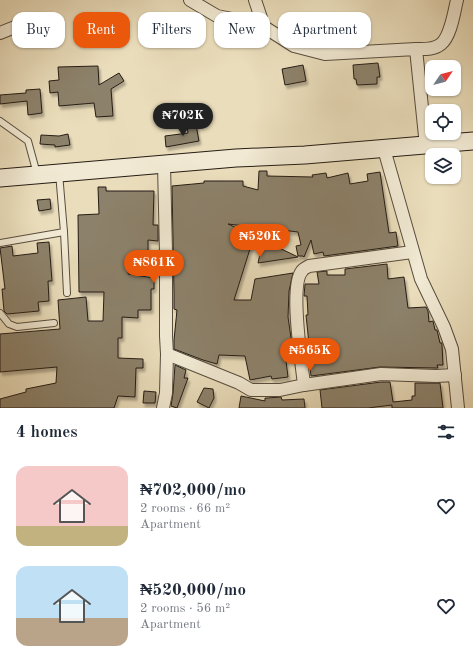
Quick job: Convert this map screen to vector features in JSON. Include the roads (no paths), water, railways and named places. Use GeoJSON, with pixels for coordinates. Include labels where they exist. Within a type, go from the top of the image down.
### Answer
{"type":"FeatureCollection","features":[{"type":"Feature","properties":{"kind":"street"},"geometry":{"type":"LineString","coordinates":[[190,0],[214,14]]}},
{"type":"Feature","properties":{"kind":"street"},"geometry":{"type":"LineString","coordinates":[[255,0],[259,12]]}},
{"type":"Feature","properties":{"kind":"street"},"geometry":{"type":"LineString","coordinates":[[270,31],[294,46],[325,54],[430,49],[441,44],[446,37],[451,27],[457,0]]}},
{"type":"Feature","properties":{"kind":"street"},"geometry":{"type":"LineString","coordinates":[[0,33],[12,28]]}},
{"type":"Feature","properties":{"kind":"street"},"geometry":{"type":"LineString","coordinates":[[416,49],[426,146]]}},
{"type":"Feature","properties":{"kind":"street"},"geometry":{"type":"LineString","coordinates":[[0,178],[164,164],[426,146],[473,141]]}},
{"type":"Feature","properties":{"kind":"street"},"geometry":{"type":"LineString","coordinates":[[384,149],[420,279],[444,327],[452,349],[458,408]]}},
{"type":"Feature","properties":{"kind":"street"},"geometry":{"type":"LineString","coordinates":[[163,408],[166,393],[167,354],[164,164]]}},
{"type":"Feature","properties":{"kind":"street"},"geometry":{"type":"LineString","coordinates":[[304,385],[296,288],[301,272],[309,266],[412,252]]}},
{"type":"Feature","properties":{"kind":"street"},"geometry":{"type":"LineString","coordinates":[[167,354],[239,383],[251,390],[280,390],[381,374],[436,376],[455,375]]}},
{"type":"Feature","properties":{"kind":"lane"},"geometry":{"type":"LineString","coordinates":[[0,120],[28,141],[37,175]]}},
{"type":"Feature","properties":{"kind":"lane"},"geometry":{"type":"LineString","coordinates":[[59,173],[67,293]]}},
{"type":"Feature","properties":{"kind":"lane"},"geometry":{"type":"LineString","coordinates":[[0,244],[64,232]]}},
{"type":"Feature","properties":{"kind":"lane"},"geometry":{"type":"LineString","coordinates":[[0,313],[9,324],[17,327],[54,323]]}}]}
